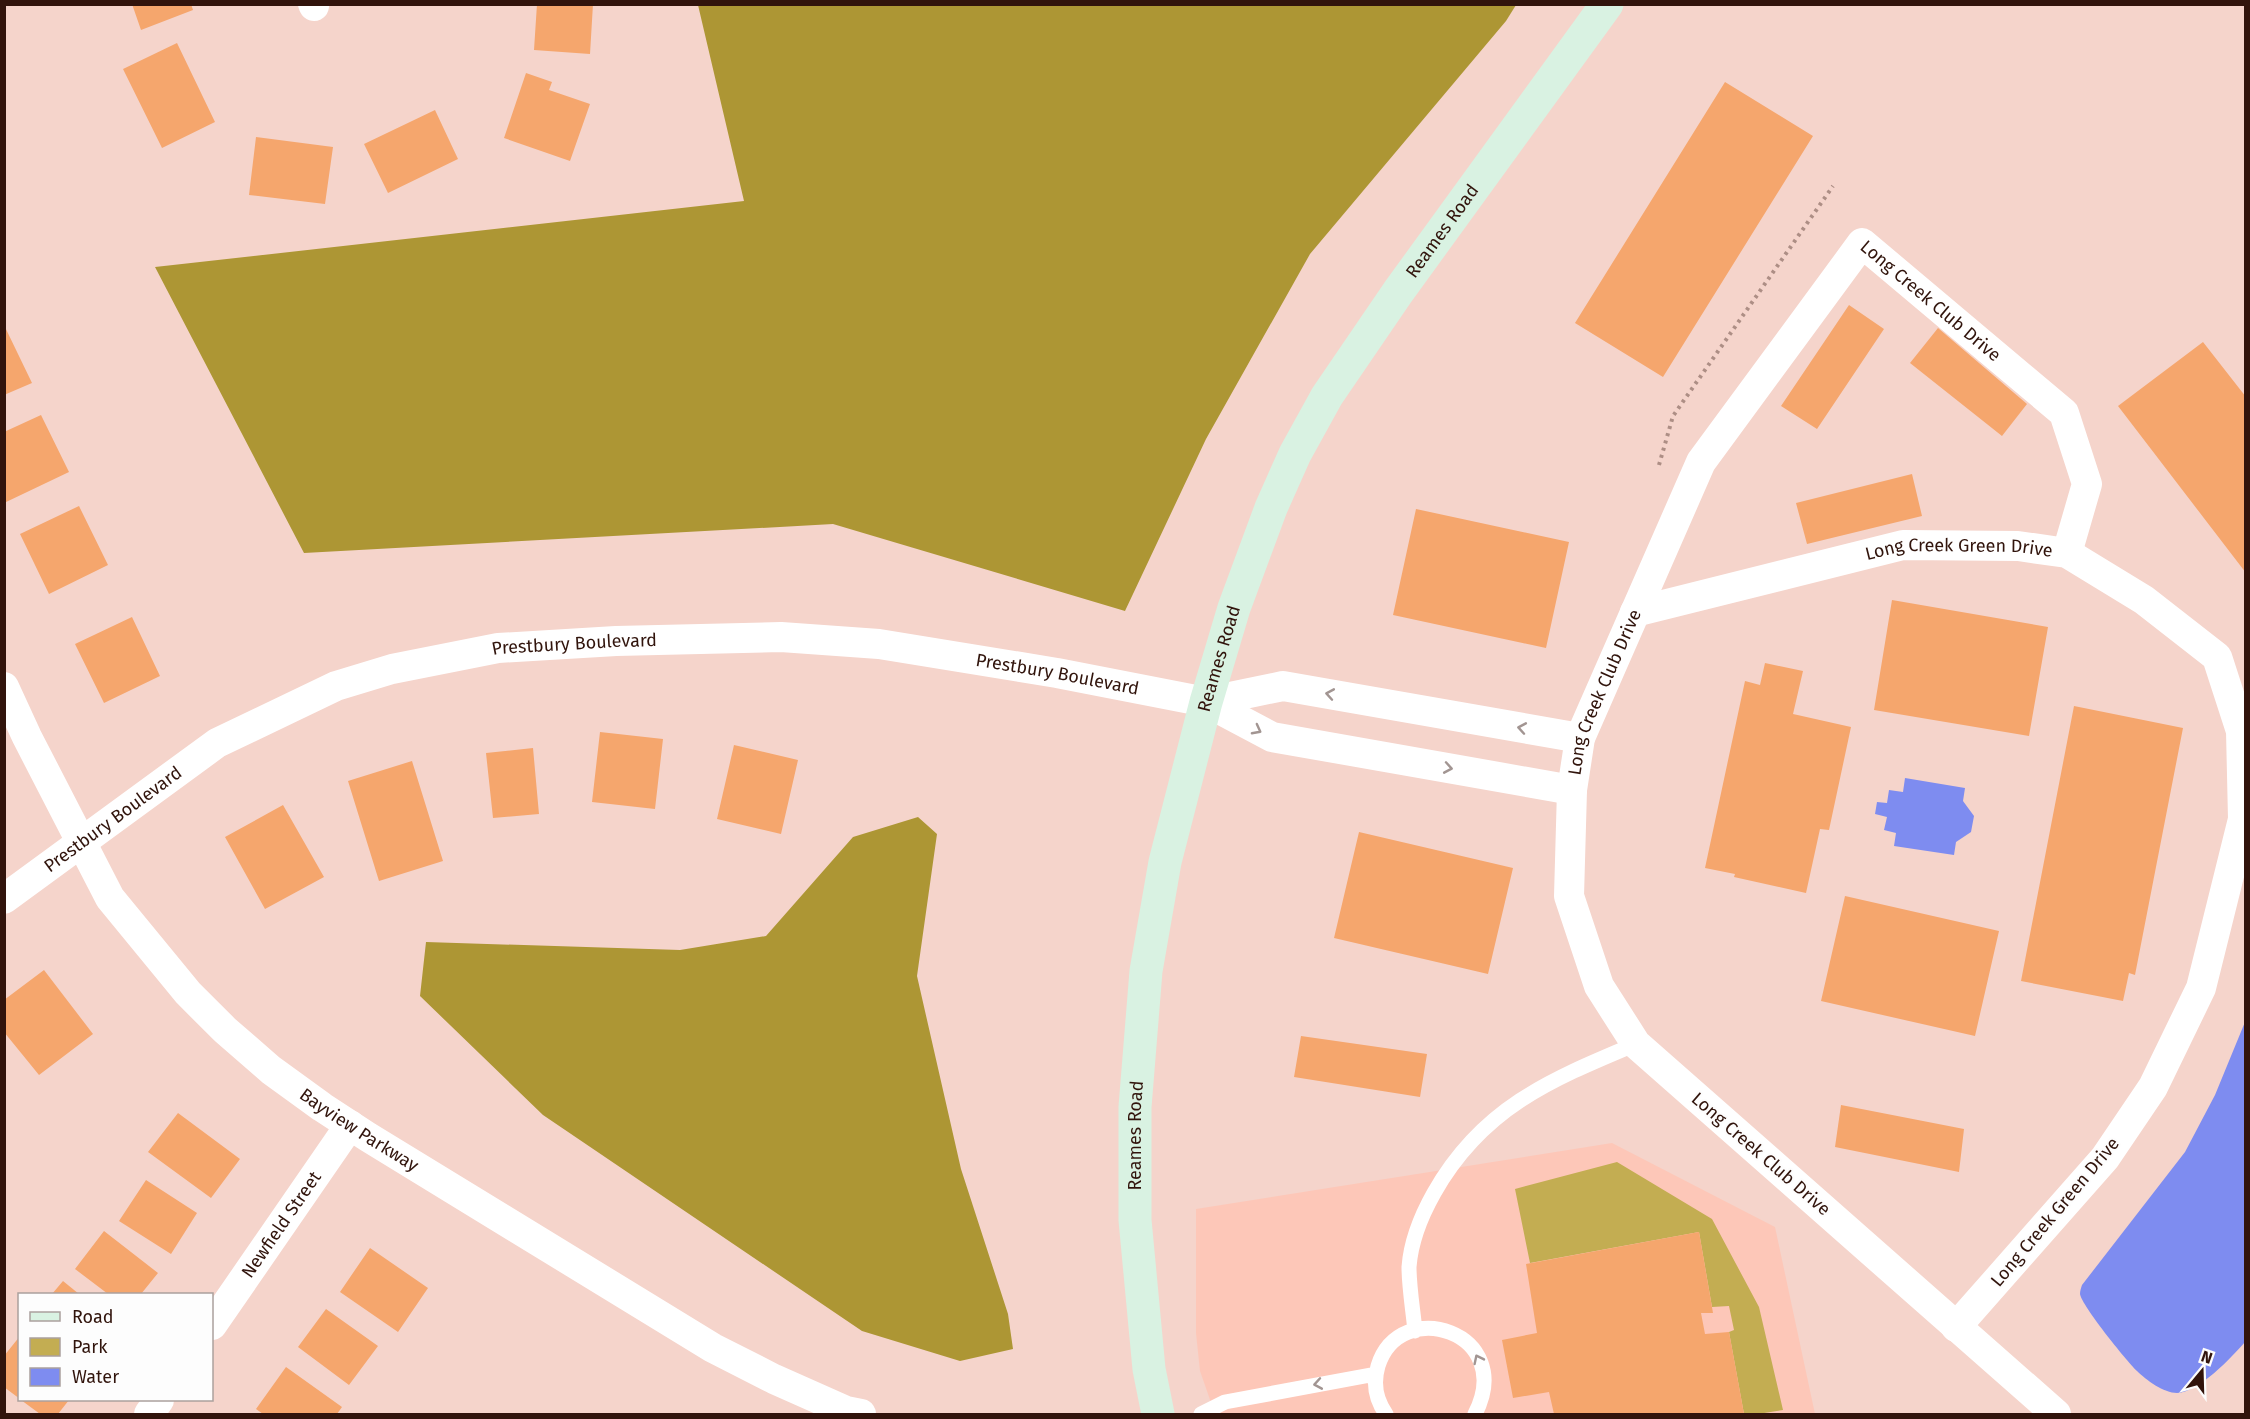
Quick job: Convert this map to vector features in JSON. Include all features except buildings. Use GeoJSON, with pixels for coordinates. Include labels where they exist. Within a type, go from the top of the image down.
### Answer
{"type":"FeatureCollection","features":[{"type":"Feature","properties":{"kind":"main road","name":"Reames Road"},"geometry":{"type":"LineString","coordinates":[[1158,1414],[1149,1369],[1135,1220],[1135,1107],[1146,971],[1165,862],[1206,702],[1234,608],[1271,508],[1295,454],[1327,396],[1398,292],[1607,4]]}},
{"type":"Feature","properties":{"kind":"street","name":"Long Creek Club Drive"},"geometry":{"type":"LineString","coordinates":[[2056,1414],[1636,1044],[1599,986],[1569,896],[1572,790],[1580,738],[1701,462],[1862,243],[2064,413],[2087,484],[2067,553]]}},
{"type":"Feature","properties":{"kind":"street","name":"Long Creek Green Drive"},"geometry":{"type":"LineString","coordinates":[[1635,612],[1903,545],[2018,546],[2067,553],[2144,600],[2217,657],[2241,731],[2243,819],[2201,988],[2153,1087],[2105,1158],[1956,1327]]}},
{"type":"Feature","properties":{"kind":"street","name":"Prestbury Boulevard"},"geometry":{"type":"LineString","coordinates":[[4,899],[217,744],[336,686],[393,669],[498,648],[616,641],[792,637],[891,646],[1057,673],[1206,702],[1272,737],[1572,790]]}},
{"type":"Feature","properties":{"kind":"street","name":"Prestbury Boulevard"},"geometry":{"type":"LineString","coordinates":[[1206,702],[1283,686],[1580,738]]}},
{"type":"Feature","properties":{"kind":"street","name":"Bayview Parkway"},"geometry":{"type":"LineString","coordinates":[[4,687],[27,737],[110,898],[188,993],[225,1030],[271,1070],[350,1125],[713,1348],[774,1379],[846,1411],[861,1414]]}},
{"type":"Feature","properties":{"kind":"street","name":"Newfield Street"},"geometry":{"type":"LineString","coordinates":[[213,1324],[350,1125]]}},
{"type":"Feature","properties":{"kind":"street"},"geometry":{"type":"LineString","coordinates":[[149,1414],[158,1401]]}},
{"type":"Feature","properties":{"kind":"lane"},"geometry":{"type":"LineString","coordinates":[[1415,1331],[1409,1268],[1413,1240],[1424,1210],[1458,1154],[1500,1113],[1528,1093],[1568,1072],[1636,1044]]}},
{"type":"Feature","properties":{"kind":"lane"},"geometry":{"type":"LineString","coordinates":[[1386,1414],[1378,1400],[1376,1374],[1381,1357],[1406,1333],[1423,1328],[1441,1329],[1458,1335],[1472,1347],[1482,1363],[1485,1381],[1482,1399],[1475,1414]]}},
{"type":"Feature","properties":{"kind":"lane"},"geometry":{"type":"LineString","coordinates":[[1201,1414],[1225,1402],[1376,1374]]}},
{"type":"Feature","properties":{"kind":"path"},"geometry":{"type":"LineString","coordinates":[[1659,465],[1673,416],[1833,186]]}},
{"type":"Feature","properties":{"kind":"shaded area"},"geometry":{"type":"Polygon","coordinates":[[[698,4],[1516,5],[1506,21],[1310,254],[1206,439],[1125,611],[833,524],[304,553],[155,267],[744,201],[698,4]]]}},
{"type":"Feature","properties":{"kind":"shaded area"},"geometry":{"type":"Polygon","coordinates":[[[918,817],[937,834],[917,976],[961,1169],[1008,1314],[1013,1349],[960,1361],[862,1331],[543,1115],[420,996],[426,942],[680,950],[766,936],[853,837],[918,817]]]}},
{"type":"Feature","properties":{"kind":"shaded area"},"geometry":{"type":"Polygon","coordinates":[[[1612,1143],[1775,1227],[1815,1414],[1215,1414],[1200,1371],[1196,1333],[1196,1209],[1612,1143]]]}},
{"type":"Feature","properties":{"kind":"green space"},"geometry":{"type":"Polygon","coordinates":[[[1617,1162],[1712,1219],[1759,1307],[1783,1410],[1744,1414],[1729,1332],[1734,1330],[1729,1306],[1712,1307],[1699,1232],[1530,1263],[1515,1189],[1617,1162]]]}},
{"type":"Feature","properties":{"kind":"water"},"geometry":{"type":"Polygon","coordinates":[[[1905,778],[1965,788],[1963,801],[1974,816],[1971,832],[1956,842],[1954,855],[1894,846],[1896,833],[1884,830],[1887,817],[1875,814],[1877,802],[1887,803],[1889,790],[1903,792],[1905,778]]]}},
{"type":"Feature","properties":{"kind":"water"},"geometry":{"type":"Polygon","coordinates":[[[2245,1022],[2245,1342],[2204,1381],[2186,1391],[2177,1393],[2150,1382],[2131,1365],[2088,1310],[2080,1291],[2082,1285],[2185,1152],[2215,1095],[2245,1022]]]}}]}
